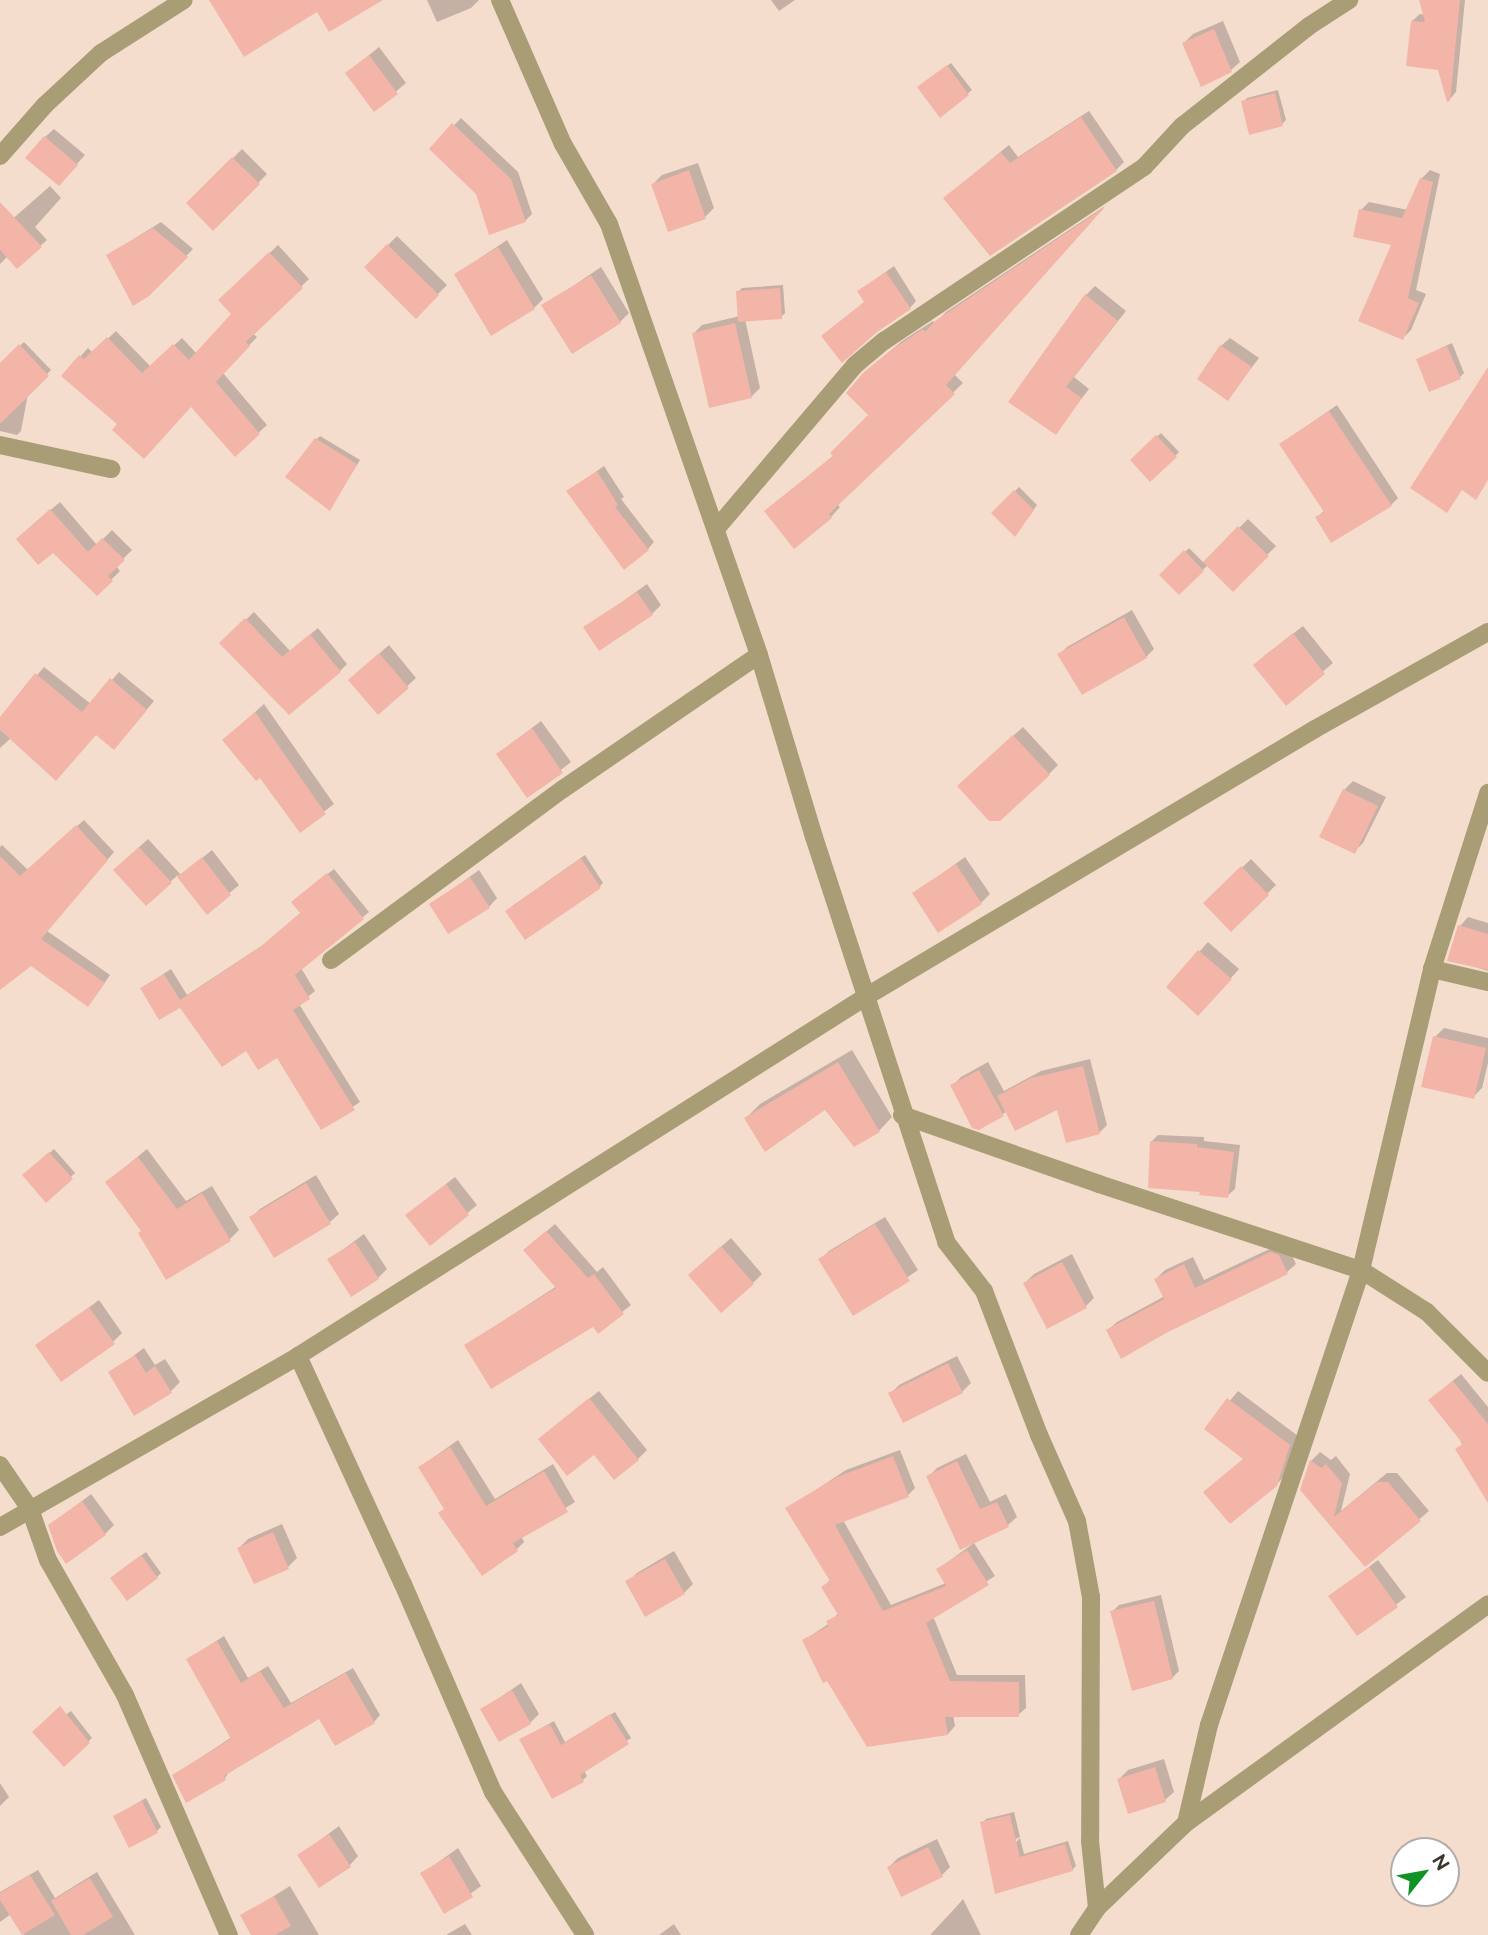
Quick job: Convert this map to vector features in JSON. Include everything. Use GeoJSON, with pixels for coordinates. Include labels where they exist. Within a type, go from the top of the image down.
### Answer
{"type":"FeatureCollection","features":[{"type":"Feature","properties":{"kind":"street"},"geometry":{"type":"LineString","coordinates":[[0,156],[45,105],[101,53],[184,0]]}},
{"type":"Feature","properties":{"kind":"street"},"geometry":{"type":"LineString","coordinates":[[500,0],[563,144],[609,224],[759,655],[902,1115],[946,1242],[984,1290],[1039,1435],[1077,1521],[1091,1597],[1090,1841],[1097,1908]]}},
{"type":"Feature","properties":{"kind":"street"},"geometry":{"type":"LineString","coordinates":[[716,529],[855,365],[884,341],[1144,167],[1182,126],[1309,26],[1349,0]]}},
{"type":"Feature","properties":{"kind":"street"},"geometry":{"type":"LineString","coordinates":[[0,445],[111,469]]}},
{"type":"Feature","properties":{"kind":"street"},"geometry":{"type":"LineString","coordinates":[[0,1527],[298,1356],[867,996],[1315,729],[1488,632]]}},
{"type":"Feature","properties":{"kind":"street"},"geometry":{"type":"LineString","coordinates":[[331,960],[562,789],[759,655]]}},
{"type":"Feature","properties":{"kind":"street"},"geometry":{"type":"LineString","coordinates":[[1186,1823],[1209,1725],[1361,1270],[1432,969],[1488,793]]}},
{"type":"Feature","properties":{"kind":"street"},"geometry":{"type":"LineString","coordinates":[[1432,969],[1488,982]]}},
{"type":"Feature","properties":{"kind":"street"},"geometry":{"type":"LineString","coordinates":[[902,1115],[1099,1184],[1361,1270],[1427,1312],[1488,1373]]}},
{"type":"Feature","properties":{"kind":"street"},"geometry":{"type":"LineString","coordinates":[[298,1356],[403,1584],[493,1792],[585,1935]]}},
{"type":"Feature","properties":{"kind":"street"},"geometry":{"type":"LineString","coordinates":[[0,1465],[30,1509],[48,1560],[125,1695],[229,1935]]}},
{"type":"Feature","properties":{"kind":"street"},"geometry":{"type":"LineString","coordinates":[[1079,1935],[1097,1908],[1186,1823],[1488,1604]]}},
{"type":"Feature","properties":{"kind":"building"},"geometry":{"type":"Polygon","coordinates":[[[209,0],[383,0],[329,32],[317,12],[244,57],[209,0]]]}},
{"type":"Feature","properties":{"kind":"building"},"geometry":{"type":"Polygon","coordinates":[[[1419,0],[1460,0],[1450,101],[1447,102],[1438,70],[1406,66],[1411,21],[1425,22],[1419,0]]]}},
{"type":"Feature","properties":{"kind":"building"},"geometry":{"type":"Polygon","coordinates":[[[1214,29],[1232,72],[1201,87],[1182,43],[1214,29]]]}},
{"type":"Feature","properties":{"kind":"building"},"geometry":{"type":"Polygon","coordinates":[[[369,55],[398,94],[374,112],[345,73],[369,55]]]}},
{"type":"Feature","properties":{"kind":"building"},"geometry":{"type":"Polygon","coordinates":[[[947,65],[969,95],[940,118],[917,87],[947,65]]]}},
{"type":"Feature","properties":{"kind":"building"},"geometry":{"type":"Polygon","coordinates":[[[1275,93],[1283,126],[1249,135],[1241,101],[1275,93]]]}},
{"type":"Feature","properties":{"kind":"building"},"geometry":{"type":"Polygon","coordinates":[[[1081,117],[1117,171],[990,256],[943,198],[1001,152],[1010,163],[1081,117]]]}},
{"type":"Feature","properties":{"kind":"building"},"geometry":{"type":"Polygon","coordinates":[[[452,123],[511,179],[526,222],[489,235],[476,194],[429,149],[452,123]]]}},
{"type":"Feature","properties":{"kind":"building"},"geometry":{"type":"Polygon","coordinates":[[[44,136],[78,165],[59,186],[25,158],[44,136]]]}},
{"type":"Feature","properties":{"kind":"building"},"geometry":{"type":"Polygon","coordinates":[[[232,157],[260,184],[213,231],[186,203],[232,157]]]}},
{"type":"Feature","properties":{"kind":"building"},"geometry":{"type":"Polygon","coordinates":[[[689,170],[706,219],[668,232],[651,184],[689,170]]]}},
{"type":"Feature","properties":{"kind":"building"},"geometry":{"type":"Polygon","coordinates":[[[1420,178],[1433,182],[1408,298],[1419,303],[1403,340],[1358,321],[1391,245],[1353,237],[1359,209],[1402,218],[1420,178]]]}},
{"type":"Feature","properties":{"kind":"building"},"geometry":{"type":"Polygon","coordinates":[[[0,202],[42,247],[17,269],[0,250],[0,202]]]}},
{"type":"Feature","properties":{"kind":"building"},"geometry":{"type":"Polygon","coordinates":[[[1105,207],[946,385],[955,394],[829,514],[832,518],[794,549],[764,511],[833,456],[830,453],[868,415],[846,393],[863,373],[891,350],[923,329],[925,332],[935,321],[1105,207]]]}},
{"type":"Feature","properties":{"kind":"building"},"geometry":{"type":"Polygon","coordinates":[[[153,228],[188,257],[149,296],[133,306],[106,255],[153,228]]]}},
{"type":"Feature","properties":{"kind":"building"},"geometry":{"type":"Polygon","coordinates":[[[387,244],[439,295],[416,319],[364,267],[387,244]]]}},
{"type":"Feature","properties":{"kind":"building"},"geometry":{"type":"Polygon","coordinates":[[[498,247],[535,309],[491,336],[454,274],[498,247]]]}},
{"type":"Feature","properties":{"kind":"building"},"geometry":{"type":"Polygon","coordinates":[[[269,252],[303,288],[246,342],[250,346],[216,382],[260,434],[235,457],[191,407],[144,459],[112,430],[117,424],[61,376],[79,355],[84,359],[107,337],[142,373],[173,344],[189,360],[231,314],[218,300],[269,252]]]}},
{"type":"Feature","properties":{"kind":"building"},"geometry":{"type":"Polygon","coordinates":[[[886,272],[911,309],[877,332],[842,363],[821,336],[864,302],[857,291],[886,272]]]}},
{"type":"Feature","properties":{"kind":"building"},"geometry":{"type":"Polygon","coordinates":[[[591,275],[621,323],[572,354],[541,305],[591,275]]]}},
{"type":"Feature","properties":{"kind":"building"},"geometry":{"type":"Polygon","coordinates":[[[780,288],[782,319],[738,322],[736,291],[780,288]]]}},
{"type":"Feature","properties":{"kind":"building"},"geometry":{"type":"Polygon","coordinates":[[[1085,294],[1118,321],[1066,387],[1082,398],[1056,435],[1008,402],[1085,294]]]}},
{"type":"Feature","properties":{"kind":"building"},"geometry":{"type":"Polygon","coordinates":[[[735,323],[752,398],[709,408],[692,333],[735,323]]]}},
{"type":"Feature","properties":{"kind":"building"},"geometry":{"type":"Polygon","coordinates":[[[19,344],[49,376],[0,424],[0,363],[19,344]]]}},
{"type":"Feature","properties":{"kind":"building"},"geometry":{"type":"Polygon","coordinates":[[[1220,345],[1252,367],[1228,401],[1197,379],[1220,345]]]}},
{"type":"Feature","properties":{"kind":"building"},"geometry":{"type":"Polygon","coordinates":[[[1447,346],[1461,379],[1429,392],[1416,359],[1447,346]]]}},
{"type":"Feature","properties":{"kind":"building"},"geometry":{"type":"Polygon","coordinates":[[[1488,367],[1488,480],[1476,500],[1462,490],[1447,513],[1410,488],[1488,367]]]}},
{"type":"Feature","properties":{"kind":"building"},"geometry":{"type":"Polygon","coordinates":[[[1329,411],[1392,506],[1331,543],[1315,517],[1324,512],[1279,444],[1329,411]]]}},
{"type":"Feature","properties":{"kind":"building"},"geometry":{"type":"Polygon","coordinates":[[[1156,435],[1177,457],[1150,482],[1130,460],[1156,435]]]}},
{"type":"Feature","properties":{"kind":"building"},"geometry":{"type":"Polygon","coordinates":[[[315,438],[357,464],[330,511],[285,477],[315,438]]]}},
{"type":"Feature","properties":{"kind":"building"},"geometry":{"type":"Polygon","coordinates":[[[597,471],[618,505],[615,507],[649,550],[624,570],[566,491],[597,471]]]}},
{"type":"Feature","properties":{"kind":"building"},"geometry":{"type":"Polygon","coordinates":[[[1014,490],[1034,510],[1015,537],[991,513],[1014,490]]]}},
{"type":"Feature","properties":{"kind":"building"},"geometry":{"type":"Polygon","coordinates":[[[50,509],[88,552],[102,538],[125,560],[108,576],[113,581],[97,596],[53,553],[38,565],[16,539],[50,509]]]}},
{"type":"Feature","properties":{"kind":"building"},"geometry":{"type":"Polygon","coordinates":[[[1238,526],[1269,556],[1233,592],[1203,562],[1238,526]]]}},
{"type":"Feature","properties":{"kind":"building"},"geometry":{"type":"Polygon","coordinates":[[[1184,550],[1204,571],[1179,595],[1159,575],[1184,550]]]}},
{"type":"Feature","properties":{"kind":"building"},"geometry":{"type":"Polygon","coordinates":[[[637,592],[653,615],[599,651],[583,627],[637,592]]]}},
{"type":"Feature","properties":{"kind":"building"},"geometry":{"type":"Polygon","coordinates":[[[1124,617],[1147,658],[1082,695],[1057,654],[1124,617]]]}},
{"type":"Feature","properties":{"kind":"building"},"geometry":{"type":"Polygon","coordinates":[[[245,618],[282,657],[310,634],[341,672],[289,715],[219,643],[245,618]]]}},
{"type":"Feature","properties":{"kind":"building"},"geometry":{"type":"Polygon","coordinates":[[[1293,633],[1325,674],[1286,706],[1253,665],[1293,633]]]}},
{"type":"Feature","properties":{"kind":"building"},"geometry":{"type":"Polygon","coordinates":[[[379,653],[409,688],[378,715],[348,680],[379,653]]]}},
{"type":"Feature","properties":{"kind":"building"},"geometry":{"type":"Polygon","coordinates":[[[35,673],[82,712],[110,678],[147,710],[114,750],[96,735],[56,781],[0,730],[0,717],[35,673]]]}},
{"type":"Feature","properties":{"kind":"building"},"geometry":{"type":"Polygon","coordinates":[[[255,712],[326,814],[300,833],[260,778],[256,781],[222,740],[255,712]]]}},
{"type":"Feature","properties":{"kind":"building"},"geometry":{"type":"Polygon","coordinates":[[[532,728],[563,773],[527,798],[496,754],[532,728]]]}},
{"type":"Feature","properties":{"kind":"building"},"geometry":{"type":"Polygon","coordinates":[[[1013,735],[1050,775],[1000,821],[989,821],[957,786],[1013,735]]]}},
{"type":"Feature","properties":{"kind":"building"},"geometry":{"type":"Polygon","coordinates":[[[1343,789],[1378,806],[1355,854],[1319,837],[1343,789]]]}},
{"type":"Feature","properties":{"kind":"building"},"geometry":{"type":"Polygon","coordinates":[[[76,825],[108,860],[41,939],[105,983],[88,1007],[31,966],[0,990],[0,856],[20,876],[76,825]]]}},
{"type":"Feature","properties":{"kind":"building"},"geometry":{"type":"Polygon","coordinates":[[[139,847],[172,883],[146,906],[113,870],[139,847]]]}},
{"type":"Feature","properties":{"kind":"building"},"geometry":{"type":"Polygon","coordinates":[[[202,857],[231,895],[207,915],[177,877],[202,857]]]}},
{"type":"Feature","properties":{"kind":"building"},"geometry":{"type":"Polygon","coordinates":[[[581,858],[601,888],[525,940],[505,911],[581,858]]]}},
{"type":"Feature","properties":{"kind":"building"},"geometry":{"type":"Polygon","coordinates":[[[956,864],[982,904],[938,933],[912,893],[956,864]]]}},
{"type":"Feature","properties":{"kind":"building"},"geometry":{"type":"Polygon","coordinates":[[[1241,866],[1269,895],[1231,932],[1203,903],[1241,866]]]}},
{"type":"Feature","properties":{"kind":"building"},"geometry":{"type":"Polygon","coordinates":[[[327,873],[364,919],[295,975],[310,999],[293,1010],[355,1110],[321,1130],[277,1058],[258,1070],[246,1051],[222,1067],[180,1008],[159,1020],[140,988],[164,974],[180,1000],[260,947],[300,913],[291,902],[327,873]]]}},
{"type":"Feature","properties":{"kind":"building"},"geometry":{"type":"Polygon","coordinates":[[[470,877],[490,908],[448,934],[429,904],[470,877]]]}},
{"type":"Feature","properties":{"kind":"building"},"geometry":{"type":"Polygon","coordinates":[[[1458,925],[1488,934],[1488,970],[1447,961],[1458,925]]]}},
{"type":"Feature","properties":{"kind":"building"},"geometry":{"type":"Polygon","coordinates":[[[1198,950],[1232,979],[1198,1016],[1166,987],[1198,950]]]}},
{"type":"Feature","properties":{"kind":"building"},"geometry":{"type":"Polygon","coordinates":[[[1433,1036],[1486,1048],[1474,1099],[1421,1087],[1433,1036]]]}},
{"type":"Feature","properties":{"kind":"building"},"geometry":{"type":"Polygon","coordinates":[[[838,1062],[880,1132],[854,1147],[825,1110],[765,1152],[744,1118],[838,1062]]]}},
{"type":"Feature","properties":{"kind":"building"},"geometry":{"type":"Polygon","coordinates":[[[1083,1066],[1100,1134],[1066,1143],[1057,1110],[1015,1131],[997,1096],[1031,1078],[1083,1066]]]}},
{"type":"Feature","properties":{"kind":"building"},"geometry":{"type":"Polygon","coordinates":[[[979,1070],[1004,1116],[979,1130],[972,1128],[950,1085],[979,1070]]]}},
{"type":"Feature","properties":{"kind":"building"},"geometry":{"type":"Polygon","coordinates":[[[1150,1141],[1197,1144],[1197,1147],[1234,1152],[1228,1198],[1199,1195],[1200,1192],[1148,1188],[1150,1141]]]}},
{"type":"Feature","properties":{"kind":"building"},"geometry":{"type":"Polygon","coordinates":[[[49,1152],[73,1179],[46,1203],[22,1175],[49,1152]]]}},
{"type":"Feature","properties":{"kind":"building"},"geometry":{"type":"Polygon","coordinates":[[[138,1157],[177,1209],[202,1193],[231,1241],[166,1280],[138,1233],[141,1231],[105,1182],[138,1157]]]}},
{"type":"Feature","properties":{"kind":"building"},"geometry":{"type":"Polygon","coordinates":[[[306,1183],[331,1224],[274,1258],[249,1217],[306,1183]]]}},
{"type":"Feature","properties":{"kind":"building"},"geometry":{"type":"Polygon","coordinates":[[[446,1184],[469,1215],[430,1246],[405,1215],[446,1184]]]}},
{"type":"Feature","properties":{"kind":"building"},"geometry":{"type":"Polygon","coordinates":[[[875,1224],[910,1281],[853,1316],[818,1259],[875,1224]]]}},
{"type":"Feature","properties":{"kind":"building"},"geometry":{"type":"Polygon","coordinates":[[[546,1231],[588,1278],[594,1274],[624,1314],[598,1334],[593,1327],[491,1389],[464,1345],[556,1288],[523,1250],[546,1231]]]}},
{"type":"Feature","properties":{"kind":"building"},"geometry":{"type":"Polygon","coordinates":[[[355,1242],[379,1279],[351,1297],[327,1259],[355,1242]]]}},
{"type":"Feature","properties":{"kind":"building"},"geometry":{"type":"Polygon","coordinates":[[[721,1246],[754,1284],[721,1313],[688,1275],[721,1246]]]}},
{"type":"Feature","properties":{"kind":"building"},"geometry":{"type":"Polygon","coordinates":[[[1270,1252],[1279,1255],[1288,1274],[1166,1333],[1121,1359],[1106,1330],[1164,1299],[1154,1279],[1184,1264],[1195,1288],[1270,1252]]]}},
{"type":"Feature","properties":{"kind":"building"},"geometry":{"type":"Polygon","coordinates":[[[1062,1262],[1087,1308],[1047,1329],[1023,1283],[1062,1262]]]}},
{"type":"Feature","properties":{"kind":"building"},"geometry":{"type":"Polygon","coordinates":[[[89,1307],[115,1344],[61,1382],[35,1345],[89,1307]]]}},
{"type":"Feature","properties":{"kind":"building"},"geometry":{"type":"Polygon","coordinates":[[[135,1355],[146,1373],[155,1366],[172,1393],[134,1416],[108,1372],[135,1355]]]}},
{"type":"Feature","properties":{"kind":"building"},"geometry":{"type":"Polygon","coordinates":[[[948,1363],[963,1393],[903,1423],[888,1393],[948,1363]]]}},
{"type":"Feature","properties":{"kind":"building"},"geometry":{"type":"Polygon","coordinates":[[[1453,1381],[1488,1424],[1488,1503],[1455,1449],[1463,1444],[1428,1400],[1453,1381]]]}},
{"type":"Feature","properties":{"kind":"building"},"geometry":{"type":"Polygon","coordinates":[[[589,1398],[639,1460],[614,1480],[594,1455],[567,1476],[538,1439],[589,1398]]]}},
{"type":"Feature","properties":{"kind":"building"},"geometry":{"type":"Polygon","coordinates":[[[1227,1398],[1290,1445],[1277,1486],[1230,1524],[1203,1492],[1243,1459],[1204,1429],[1227,1398]]]}},
{"type":"Feature","properties":{"kind":"building"},"geometry":{"type":"Polygon","coordinates":[[[450,1447],[486,1506],[544,1471],[568,1512],[513,1543],[518,1551],[482,1576],[438,1513],[444,1509],[418,1467],[450,1447]]]}},
{"type":"Feature","properties":{"kind":"building"},"geometry":{"type":"Polygon","coordinates":[[[893,1456],[909,1497],[835,1525],[883,1611],[946,1586],[936,1569],[967,1550],[989,1585],[926,1623],[950,1681],[1019,1682],[1019,1717],[945,1717],[948,1735],[867,1747],[827,1681],[823,1683],[802,1640],[829,1626],[826,1621],[838,1615],[821,1587],[830,1581],[785,1508],[837,1477],[893,1456]]]}},
{"type":"Feature","properties":{"kind":"building"},"geometry":{"type":"Polygon","coordinates":[[[1310,1460],[1321,1468],[1326,1464],[1342,1483],[1334,1517],[1377,1482],[1388,1482],[1421,1521],[1365,1567],[1300,1490],[1310,1460]]]}},
{"type":"Feature","properties":{"kind":"building"},"geometry":{"type":"Polygon","coordinates":[[[957,1461],[980,1509],[997,1502],[1009,1527],[960,1550],[926,1476],[957,1461]]]}},
{"type":"Feature","properties":{"kind":"building"},"geometry":{"type":"Polygon","coordinates":[[[82,1501],[106,1535],[66,1564],[57,1551],[48,1525],[82,1501]]]}},
{"type":"Feature","properties":{"kind":"building"},"geometry":{"type":"Polygon","coordinates":[[[273,1532],[289,1569],[254,1584],[237,1548],[273,1532]]]}},
{"type":"Feature","properties":{"kind":"building"},"geometry":{"type":"Polygon","coordinates":[[[141,1555],[158,1578],[127,1601],[110,1578],[141,1555]]]}},
{"type":"Feature","properties":{"kind":"building"},"geometry":{"type":"Polygon","coordinates":[[[665,1559],[685,1594],[645,1617],[625,1581],[665,1559]]]}},
{"type":"Feature","properties":{"kind":"building"},"geometry":{"type":"Polygon","coordinates":[[[1369,1567],[1398,1607],[1357,1636],[1328,1596],[1369,1567]]]}},
{"type":"Feature","properties":{"kind":"building"},"geometry":{"type":"Polygon","coordinates":[[[1154,1601],[1173,1679],[1132,1691],[1110,1611],[1154,1601]]]}},
{"type":"Feature","properties":{"kind":"building"},"geometry":{"type":"Polygon","coordinates":[[[217,1641],[241,1683],[260,1671],[284,1708],[346,1673],[375,1723],[335,1746],[319,1719],[224,1776],[226,1780],[186,1803],[172,1775],[231,1739],[186,1659],[217,1641]]]}},
{"type":"Feature","properties":{"kind":"building"},"geometry":{"type":"Polygon","coordinates":[[[512,1690],[531,1724],[499,1742],[480,1709],[512,1690]]]}},
{"type":"Feature","properties":{"kind":"building"},"geometry":{"type":"Polygon","coordinates":[[[60,1706],[90,1743],[64,1767],[32,1732],[60,1706]]]}},
{"type":"Feature","properties":{"kind":"building"},"geometry":{"type":"Polygon","coordinates":[[[610,1714],[629,1744],[580,1775],[584,1782],[552,1799],[519,1739],[550,1724],[561,1745],[610,1714]]]}},
{"type":"Feature","properties":{"kind":"building"},"geometry":{"type":"Polygon","coordinates":[[[1155,1767],[1166,1802],[1128,1814],[1117,1779],[1155,1767]]]}},
{"type":"Feature","properties":{"kind":"building"},"geometry":{"type":"Polygon","coordinates":[[[142,1801],[158,1833],[129,1848],[113,1816],[142,1801]]]}},
{"type":"Feature","properties":{"kind":"building"},"geometry":{"type":"Polygon","coordinates":[[[1010,1815],[1020,1857],[1065,1844],[1073,1871],[995,1894],[980,1822],[1010,1815]]]}},
{"type":"Feature","properties":{"kind":"building"},"geometry":{"type":"Polygon","coordinates":[[[329,1834],[351,1867],[319,1888],[297,1855],[329,1834]]]}},
{"type":"Feature","properties":{"kind":"building"},"geometry":{"type":"Polygon","coordinates":[[[928,1847],[943,1877],[901,1897],[887,1867],[928,1847]]]}},
{"type":"Feature","properties":{"kind":"building"},"geometry":{"type":"Polygon","coordinates":[[[449,1856],[473,1897],[444,1914],[420,1873],[449,1856]]]}},
{"type":"Feature","properties":{"kind":"building"},"geometry":{"type":"Polygon","coordinates":[[[30,1875],[55,1915],[22,1935],[0,1900],[0,1893],[30,1875]]]}},
{"type":"Feature","properties":{"kind":"building"},"geometry":{"type":"Polygon","coordinates":[[[90,1878],[113,1917],[83,1935],[71,1935],[51,1901],[90,1878]]]}},
{"type":"Feature","properties":{"kind":"building"},"geometry":{"type":"Polygon","coordinates":[[[274,1896],[291,1926],[275,1935],[251,1935],[240,1915],[274,1896]]]}}]}
